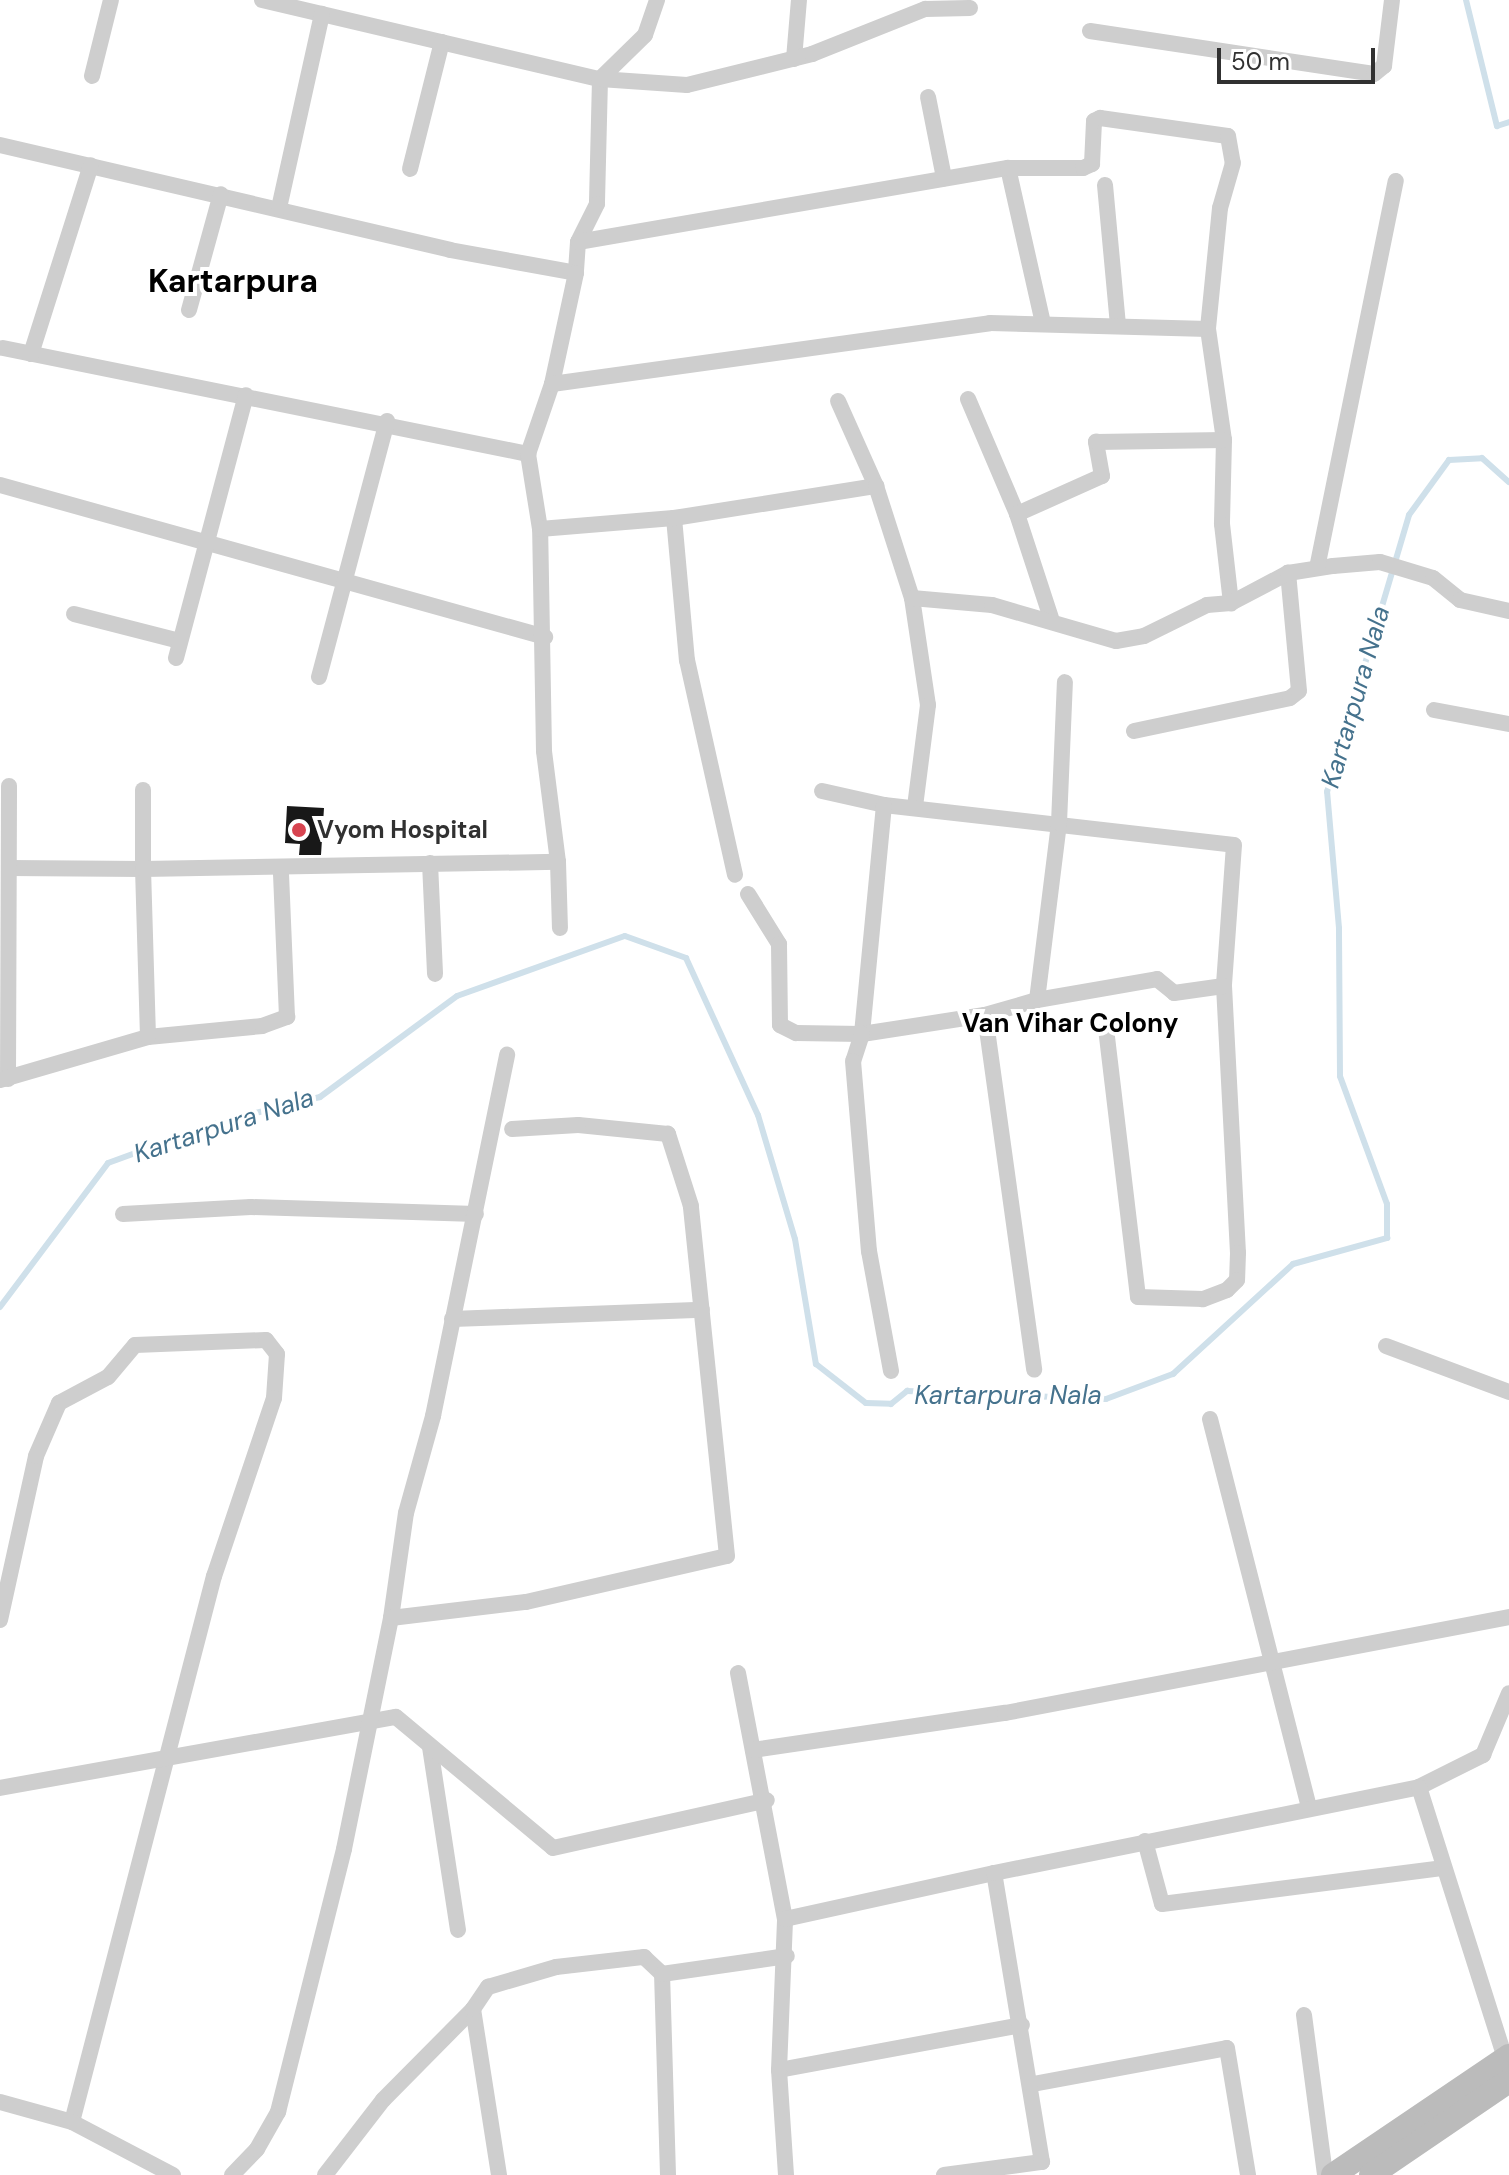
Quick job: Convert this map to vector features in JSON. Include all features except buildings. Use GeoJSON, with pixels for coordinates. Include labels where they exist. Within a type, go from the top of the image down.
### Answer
{"type":"FeatureCollection","features":[{"type":"Feature","properties":{"kind":"street"},"geometry":{"type":"LineString","coordinates":[[92,76],[111,0]]}},
{"type":"Feature","properties":{"kind":"street"},"geometry":{"type":"LineString","coordinates":[[262,0],[600,79],[687,85],[794,59],[925,9],[970,8]]}},
{"type":"Feature","properties":{"kind":"street"},"geometry":{"type":"LineString","coordinates":[[560,928],[558,862],[544,751],[545,637],[540,529],[528,454],[552,384],[576,273],[578,242],[597,204],[600,79],[645,35],[657,0]]}},
{"type":"Feature","properties":{"kind":"street"},"geometry":{"type":"LineString","coordinates":[[794,59],[799,0]]}},
{"type":"Feature","properties":{"kind":"street"},"geometry":{"type":"LineString","coordinates":[[1090,31],[1374,74],[1384,66],[1392,0]]}},
{"type":"Feature","properties":{"kind":"street"},"geometry":{"type":"LineString","coordinates":[[279,208],[322,14]]}},
{"type":"Feature","properties":{"kind":"street"},"geometry":{"type":"LineString","coordinates":[[410,169],[442,42]]}},
{"type":"Feature","properties":{"kind":"street"},"geometry":{"type":"LineString","coordinates":[[928,97],[944,178]]}},
{"type":"Feature","properties":{"kind":"street"},"geometry":{"type":"LineString","coordinates":[[578,242],[1008,168],[1092,164],[1094,121],[1100,118],[1228,136],[1233,163],[1220,208],[1208,329],[1224,440],[1222,524],[1231,603]]}},
{"type":"Feature","properties":{"kind":"street"},"geometry":{"type":"LineString","coordinates":[[0,145],[576,273]]}},
{"type":"Feature","properties":{"kind":"street"},"geometry":{"type":"LineString","coordinates":[[31,354],[91,165]]}},
{"type":"Feature","properties":{"kind":"street"},"geometry":{"type":"LineString","coordinates":[[1008,168],[1043,323]]}},
{"type":"Feature","properties":{"kind":"street"},"geometry":{"type":"LineString","coordinates":[[1317,568],[1396,181]]}},
{"type":"Feature","properties":{"kind":"street"},"geometry":{"type":"LineString","coordinates":[[1105,185],[1118,324]]}},
{"type":"Feature","properties":{"kind":"street"},"geometry":{"type":"LineString","coordinates":[[189,310],[221,194]]}},
{"type":"Feature","properties":{"kind":"street"},"geometry":{"type":"LineString","coordinates":[[552,384],[990,323],[1118,324],[1208,329]]}},
{"type":"Feature","properties":{"kind":"street"},"geometry":{"type":"LineString","coordinates":[[1,352],[31,354],[387,421],[528,454]]}},
{"type":"Feature","properties":{"kind":"street"},"geometry":{"type":"LineString","coordinates":[[74,614],[178,649],[246,395]]}},
{"type":"Feature","properties":{"kind":"street"},"geometry":{"type":"LineString","coordinates":[[968,399],[1017,514],[1051,618]]}},
{"type":"Feature","properties":{"kind":"street"},"geometry":{"type":"LineString","coordinates":[[838,401],[876,486],[912,598],[928,705],[915,807]]}},
{"type":"Feature","properties":{"kind":"street"},"geometry":{"type":"LineString","coordinates":[[319,677],[387,421]]}},
{"type":"Feature","properties":{"kind":"street"},"geometry":{"type":"LineString","coordinates":[[1017,514],[1102,476],[1096,442],[1224,440]]}},
{"type":"Feature","properties":{"kind":"street"},"geometry":{"type":"LineString","coordinates":[[0,485],[342,583],[545,637]]}},
{"type":"Feature","properties":{"kind":"street"},"geometry":{"type":"LineString","coordinates":[[540,529],[674,518],[876,486]]}},
{"type":"Feature","properties":{"kind":"street"},"geometry":{"type":"LineString","coordinates":[[674,518],[687,660],[735,875]]}},
{"type":"Feature","properties":{"kind":"street"},"geometry":{"type":"LineString","coordinates":[[912,598],[992,605],[1051,618],[1116,641],[1144,636],[1207,605],[1231,603],[1288,573],[1380,562],[1433,578],[1460,600],[1509,611]]}},
{"type":"Feature","properties":{"kind":"street"},"geometry":{"type":"LineString","coordinates":[[1134,731],[1290,698],[1299,691],[1303,679],[1288,573]]}},
{"type":"Feature","properties":{"kind":"street"},"geometry":{"type":"LineString","coordinates":[[1037,1000],[1059,823],[1065,682]]}},
{"type":"Feature","properties":{"kind":"street"},"geometry":{"type":"LineString","coordinates":[[1434,710],[1509,724]]}},
{"type":"Feature","properties":{"kind":"street"},"geometry":{"type":"LineString","coordinates":[[9,786],[4,1080],[148,1037],[262,1026],[287,1017],[281,871]]}},
{"type":"Feature","properties":{"kind":"street"},"geometry":{"type":"LineString","coordinates":[[143,790],[148,1037]]}},
{"type":"Feature","properties":{"kind":"street"},"geometry":{"type":"LineString","coordinates":[[822,791],[884,805],[1234,845],[1224,986],[1237,1280],[1203,1299],[1138,1297],[1106,1029]]}},
{"type":"Feature","properties":{"kind":"street"},"geometry":{"type":"LineString","coordinates":[[884,805],[862,1034],[853,1061],[869,1251],[891,1371]]}},
{"type":"Feature","properties":{"kind":"street"},"geometry":{"type":"LineString","coordinates":[[9,868],[281,871],[430,863],[558,862]]}},
{"type":"Feature","properties":{"kind":"street"},"geometry":{"type":"LineString","coordinates":[[430,863],[435,974]]}},
{"type":"Feature","properties":{"kind":"street"},"geometry":{"type":"LineString","coordinates":[[748,894],[779,944],[780,1025],[796,1033],[862,1034],[985,1015],[1037,1000],[1157,979],[1174,993],[1224,986]]}},
{"type":"Feature","properties":{"kind":"street"},"geometry":{"type":"LineString","coordinates":[[985,1015],[1034,1370]]}},
{"type":"Feature","properties":{"kind":"street"},"geometry":{"type":"LineString","coordinates":[[232,2175],[257,2149],[278,2112],[344,1849],[366,1722],[391,1618],[406,1513],[476,1214],[507,1055]]}},
{"type":"Feature","properties":{"kind":"street"},"geometry":{"type":"LineString","coordinates":[[391,1618],[526,1602],[727,1556],[691,1206],[668,1134],[578,1125],[512,1129]]}},
{"type":"Feature","properties":{"kind":"street"},"geometry":{"type":"LineString","coordinates":[[123,1214],[251,1207],[476,1214]]}},
{"type":"Feature","properties":{"kind":"street"},"geometry":{"type":"LineString","coordinates":[[452,1319],[702,1310]]}},
{"type":"Feature","properties":{"kind":"street"},"geometry":{"type":"LineString","coordinates":[[0,1620],[36,1456],[59,1403],[108,1377],[135,1345],[266,1340],[277,1354],[274,1398],[214,1576],[72,2122]]}},
{"type":"Feature","properties":{"kind":"street"},"geometry":{"type":"LineString","coordinates":[[1386,1346],[1509,1392]]}},
{"type":"Feature","properties":{"kind":"street"},"geometry":{"type":"LineString","coordinates":[[1210,1419],[1309,1808]]}},
{"type":"Feature","properties":{"kind":"street"},"geometry":{"type":"LineString","coordinates":[[753,1750],[1005,1713],[1509,1617]]}},
{"type":"Feature","properties":{"kind":"street"},"geometry":{"type":"LineString","coordinates":[[738,1673],[753,1750],[767,1800],[785,1919],[787,1956],[779,2070],[786,2175]]}},
{"type":"Feature","properties":{"kind":"street"},"geometry":{"type":"LineString","coordinates":[[785,1919],[1145,1841],[1419,1787],[1483,1755],[1509,1693]]}},
{"type":"Feature","properties":{"kind":"street"},"geometry":{"type":"LineString","coordinates":[[0,1788],[396,1717],[553,1848],[767,1800]]}},
{"type":"Feature","properties":{"kind":"street"},"geometry":{"type":"LineString","coordinates":[[430,1747],[458,1930]]}},
{"type":"Feature","properties":{"kind":"street"},"geometry":{"type":"LineString","coordinates":[[1419,1787],[1442,1868],[1508,2066]]}},
{"type":"Feature","properties":{"kind":"street"},"geometry":{"type":"LineString","coordinates":[[1145,1841],[1162,1904],[1442,1868]]}},
{"type":"Feature","properties":{"kind":"street"},"geometry":{"type":"LineString","coordinates":[[944,2175],[1042,2162],[1033,2084],[994,1873]]}},
{"type":"Feature","properties":{"kind":"street"},"geometry":{"type":"LineString","coordinates":[[662,1974],[787,1956]]}},
{"type":"Feature","properties":{"kind":"street"},"geometry":{"type":"LineString","coordinates":[[325,2175],[383,2100],[473,2009],[488,1987],[556,1967],[644,1957],[662,1974],[668,2175]]}},
{"type":"Feature","properties":{"kind":"street"},"geometry":{"type":"LineString","coordinates":[[473,2009],[499,2175]]}},
{"type":"Feature","properties":{"kind":"street"},"geometry":{"type":"LineString","coordinates":[[1304,2015],[1325,2175]]}},
{"type":"Feature","properties":{"kind":"street"},"geometry":{"type":"LineString","coordinates":[[779,2070],[1022,2025]]}},
{"type":"Feature","properties":{"kind":"street"},"geometry":{"type":"LineString","coordinates":[[1033,2084],[1227,2048],[1248,2175]]}},
{"type":"Feature","properties":{"kind":"street"},"geometry":{"type":"LineString","coordinates":[[1333,2175],[1508,2066]]}},
{"type":"Feature","properties":{"kind":"street"},"geometry":{"type":"LineString","coordinates":[[1371,2175],[1508,2066]]}},
{"type":"Feature","properties":{"kind":"street"},"geometry":{"type":"LineString","coordinates":[[0,2102],[72,2122],[173,2175]]}},
{"type":"Feature","properties":{"kind":"waterway","name":"Kartarpura Nala"},"geometry":{"type":"LineString","coordinates":[[1466,0],[1497,126],[1509,122]]}},
{"type":"Feature","properties":{"kind":"waterway","name":"Kartarpura Nala"},"geometry":{"type":"LineString","coordinates":[[0,1307],[108,1163],[223,1121],[320,1097],[457,996],[625,936],[686,958],[758,1115],[795,1239],[816,1364],[866,1403],[891,1404],[907,1391],[1106,1399],[1173,1374],[1293,1264],[1387,1238],[1387,1204],[1340,1076],[1339,928],[1327,792],[1409,515],[1449,460],[1482,458],[1509,482]]}},
{"type":"Feature","properties":{"kind":"place","name":"Vyom Hospital"},"geometry":{"type":"Point","coordinates":[299,830]}},
{"type":"Feature","properties":{"kind":"district","name":"Kartarpura"},"geometry":{"type":"Point","coordinates":[233,281]}},
{"type":"Feature","properties":{"kind":"district","name":"Van Vihar Colony"},"geometry":{"type":"Point","coordinates":[1070,1024]}}]}
